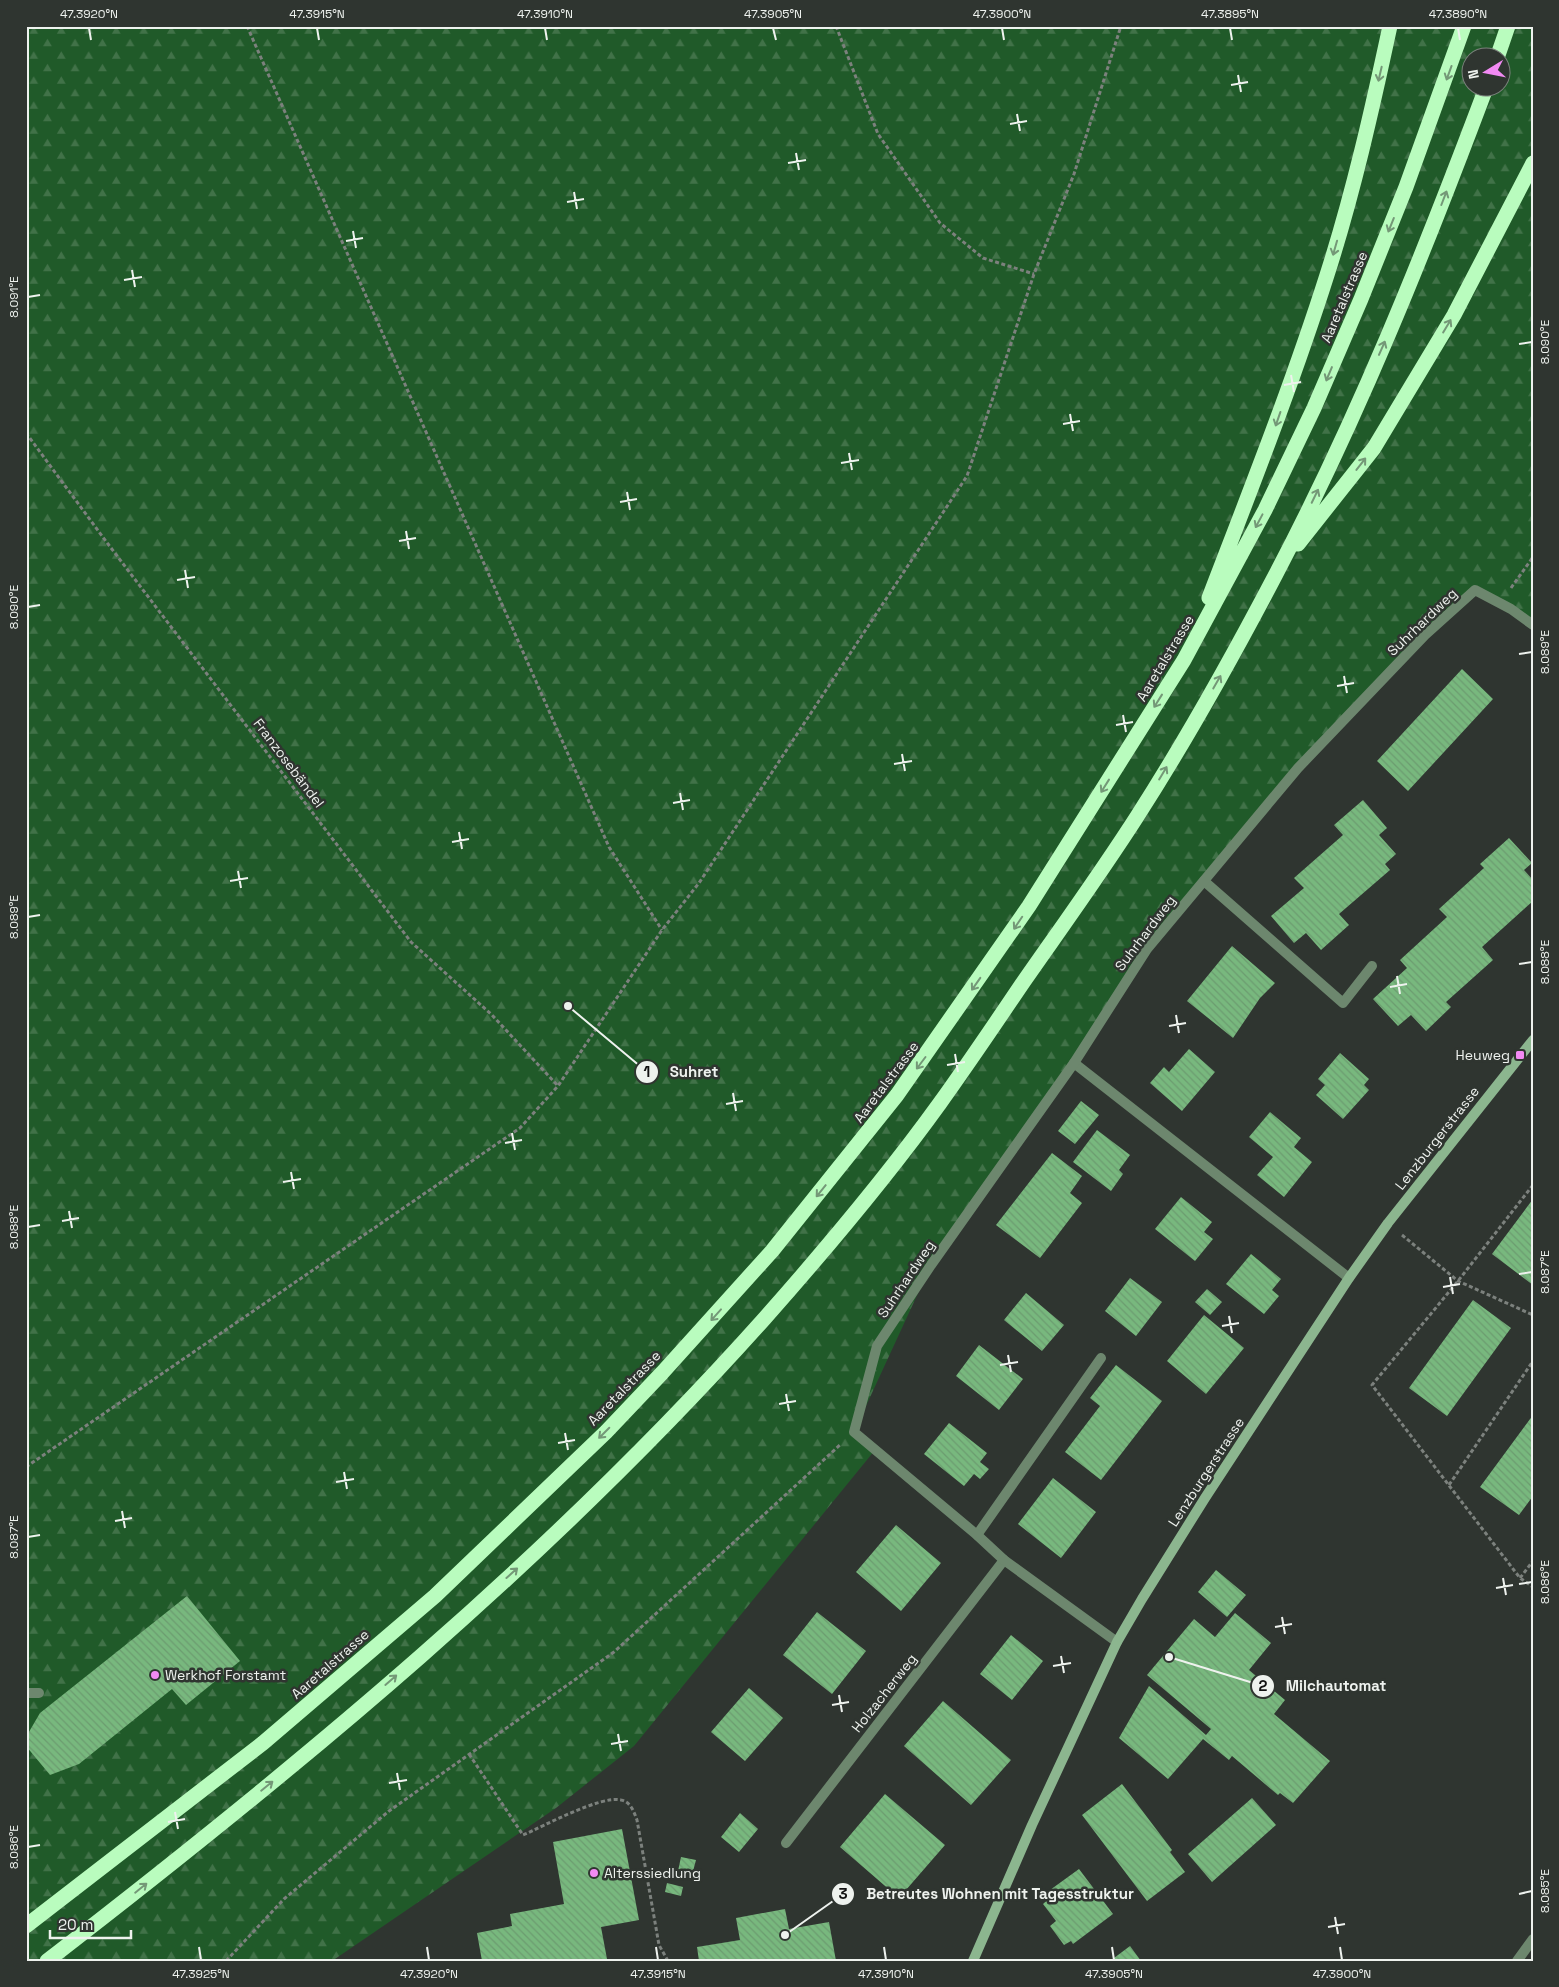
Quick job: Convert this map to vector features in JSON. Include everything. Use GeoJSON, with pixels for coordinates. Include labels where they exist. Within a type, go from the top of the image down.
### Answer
{"type":"FeatureCollection","features":[{"type":"Feature","properties":{"kind":"highway"},"geometry":{"type":"LineString","coordinates":[[1184,660],[1269,444],[1327,275],[1356,173],[1390,26]]}},
{"type":"Feature","properties":{"kind":"highway","name":"Aaretalstrasse"},"geometry":{"type":"LineString","coordinates":[[26,1926],[263,1744],[435,1596],[606,1432],[712,1319],[772,1251],[855,1149],[930,1051],[1029,906],[1184,660],[1265,510],[1318,399],[1406,187],[1464,26]]}},
{"type":"Feature","properties":{"kind":"highway"},"geometry":{"type":"LineString","coordinates":[[1500,48],[1508,26]]}},
{"type":"Feature","properties":{"kind":"highway"},"geometry":{"type":"LineString","coordinates":[[47,1961],[303,1757],[559,1530],[622,1468],[762,1321],[872,1192],[939,1105],[1138,815],[1277,571],[1318,489],[1390,330],[1445,197],[1482,98]]}},
{"type":"Feature","properties":{"kind":"highway"},"geometry":{"type":"LineString","coordinates":[[1277,571],[1374,448],[1454,315],[1533,163]]}},
{"type":"Feature","properties":{"kind":"main road","name":"Lenzburgerstrasse"},"geometry":{"type":"LineString","coordinates":[[973,1961],[1116,1642],[1205,1498],[1349,1278],[1388,1223],[1533,1040]]}},
{"type":"Feature","properties":{"kind":"street","name":"Suhrhardweg"},"geometry":{"type":"LineString","coordinates":[[854,1432],[877,1346],[931,1265],[1074,1063],[1147,950],[1298,768],[1425,635],[1475,590],[1500,603],[1533,626]]}},
{"type":"Feature","properties":{"kind":"street"},"geometry":{"type":"LineString","coordinates":[[1204,881],[1343,1003],[1372,966]]}},
{"type":"Feature","properties":{"kind":"street"},"geometry":{"type":"LineString","coordinates":[[1074,1063],[1349,1278]]}},
{"type":"Feature","properties":{"kind":"street"},"geometry":{"type":"LineString","coordinates":[[977,1534],[1101,1358]]}},
{"type":"Feature","properties":{"kind":"street"},"geometry":{"type":"LineString","coordinates":[[854,1432],[977,1534],[1004,1560],[1116,1642]]}},
{"type":"Feature","properties":{"kind":"street","name":"Holzacherweg"},"geometry":{"type":"LineString","coordinates":[[786,1843],[1004,1560]]}},
{"type":"Feature","properties":{"kind":"street"},"geometry":{"type":"LineString","coordinates":[[26,1693],[39,1693]]}},
{"type":"Feature","properties":{"kind":"street"},"geometry":{"type":"LineString","coordinates":[[1517,1961],[1533,1939]]}},
{"type":"Feature","properties":{"kind":"path"},"geometry":{"type":"LineString","coordinates":[[247,26],[609,847],[662,930]]}},
{"type":"Feature","properties":{"kind":"path"},"geometry":{"type":"LineString","coordinates":[[836,26],[878,134],[940,223],[983,258],[1034,274]]}},
{"type":"Feature","properties":{"kind":"path"},"geometry":{"type":"LineString","coordinates":[[26,1467],[520,1128],[558,1086],[662,930],[699,883],[967,476],[1034,274],[1074,174],[1121,26]]}},
{"type":"Feature","properties":{"kind":"path","name":"Franzosebändel"},"geometry":{"type":"LineString","coordinates":[[26,433],[108,544],[411,942],[492,1015],[558,1086]]}},
{"type":"Feature","properties":{"kind":"path"},"geometry":{"type":"LineString","coordinates":[[1500,603],[1533,558]]}},
{"type":"Feature","properties":{"kind":"path"},"geometry":{"type":"LineString","coordinates":[[1533,1185],[1458,1281],[1372,1385],[1520,1578],[1533,1587]]}},
{"type":"Feature","properties":{"kind":"path"},"geometry":{"type":"LineString","coordinates":[[1388,1223],[1458,1281],[1533,1315]]}},
{"type":"Feature","properties":{"kind":"path"},"geometry":{"type":"LineString","coordinates":[[1448,1485],[1533,1361]]}},
{"type":"Feature","properties":{"kind":"path"},"geometry":{"type":"LineString","coordinates":[[226,1961],[284,1899],[389,1811],[614,1652],[728,1545],[854,1432]]}},
{"type":"Feature","properties":{"kind":"path"},"geometry":{"type":"LineString","coordinates":[[1520,1578],[1533,1561]]}},
{"type":"Feature","properties":{"kind":"path"},"geometry":{"type":"LineString","coordinates":[[469,1754],[524,1835],[603,1800],[623,1800],[629,1804],[637,1820],[659,1945],[668,1961]]}},
{"type":"Feature","properties":{"kind":"green space"},"geometry":{"type":"Polygon","coordinates":[[[26,26],[1533,26],[1533,625],[1475,590],[1298,768],[1147,949],[931,1265],[854,1432],[875,1450],[634,1746],[556,1808],[332,1961],[26,1961],[26,26]]]}},
{"type":"Feature","properties":{"kind":"building"},"geometry":{"type":"Polygon","coordinates":[[[1462,669],[1493,699],[1408,791],[1377,761],[1462,669]]]}},
{"type":"Feature","properties":{"kind":"building"},"geometry":{"type":"Polygon","coordinates":[[[1363,800],[1387,828],[1379,835],[1396,854],[1385,864],[1390,870],[1339,914],[1349,925],[1321,950],[1306,933],[1294,943],[1271,916],[1304,888],[1294,878],[1343,835],[1334,825],[1363,800]]]}},
{"type":"Feature","properties":{"kind":"building"},"geometry":{"type":"Polygon","coordinates":[[[1509,838],[1532,863],[1524,870],[1533,880],[1533,901],[1482,947],[1493,960],[1446,1002],[1451,1007],[1426,1031],[1411,1015],[1398,1026],[1373,999],[1407,968],[1400,960],[1447,917],[1439,909],[1484,868],[1480,864],[1509,838]]]}},
{"type":"Feature","properties":{"kind":"building"},"geometry":{"type":"Polygon","coordinates":[[[1232,946],[1275,983],[1260,998],[1233,1038],[1187,1001],[1232,946]]]}},
{"type":"Feature","properties":{"kind":"building"},"geometry":{"type":"Polygon","coordinates":[[[1189,1049],[1215,1072],[1182,1111],[1150,1083],[1164,1067],[1169,1072],[1189,1049]]]}},
{"type":"Feature","properties":{"kind":"building"},"geometry":{"type":"Polygon","coordinates":[[[1340,1053],[1369,1079],[1364,1085],[1369,1090],[1343,1119],[1316,1095],[1325,1085],[1318,1079],[1340,1053]]]}},
{"type":"Feature","properties":{"kind":"building"},"geometry":{"type":"Polygon","coordinates":[[[1081,1101],[1099,1115],[1075,1144],[1058,1131],[1081,1101]]]}},
{"type":"Feature","properties":{"kind":"building"},"geometry":{"type":"Polygon","coordinates":[[[1270,1112],[1301,1138],[1294,1147],[1312,1162],[1284,1197],[1257,1175],[1273,1157],[1249,1137],[1270,1112]]]}},
{"type":"Feature","properties":{"kind":"building"},"geometry":{"type":"Polygon","coordinates":[[[1097,1130],[1130,1155],[1119,1170],[1123,1174],[1111,1191],[1073,1162],[1097,1130]]]}},
{"type":"Feature","properties":{"kind":"building"},"geometry":{"type":"Polygon","coordinates":[[[1052,1153],[1082,1176],[1070,1193],[1082,1203],[1040,1258],[996,1225],[1052,1153]]]}},
{"type":"Feature","properties":{"kind":"building"},"geometry":{"type":"Polygon","coordinates":[[[1181,1197],[1212,1222],[1204,1232],[1213,1239],[1195,1261],[1155,1229],[1181,1197]]]}},
{"type":"Feature","properties":{"kind":"building"},"geometry":{"type":"Polygon","coordinates":[[[1533,1199],[1533,1285],[1492,1254],[1533,1199]]]}},
{"type":"Feature","properties":{"kind":"building"},"geometry":{"type":"Polygon","coordinates":[[[1251,1254],[1281,1279],[1272,1290],[1279,1296],[1264,1314],[1226,1284],[1251,1254]]]}},
{"type":"Feature","properties":{"kind":"building"},"geometry":{"type":"Polygon","coordinates":[[[1130,1278],[1162,1302],[1136,1336],[1105,1311],[1130,1278]]]}},
{"type":"Feature","properties":{"kind":"building"},"geometry":{"type":"Polygon","coordinates":[[[1207,1289],[1222,1302],[1210,1315],[1195,1302],[1207,1289]]]}},
{"type":"Feature","properties":{"kind":"building"},"geometry":{"type":"Polygon","coordinates":[[[1026,1293],[1064,1325],[1042,1351],[1004,1320],[1026,1293]]]}},
{"type":"Feature","properties":{"kind":"building"},"geometry":{"type":"Polygon","coordinates":[[[1473,1300],[1511,1328],[1447,1416],[1409,1388],[1473,1300]]]}},
{"type":"Feature","properties":{"kind":"building"},"geometry":{"type":"Polygon","coordinates":[[[1204,1315],[1244,1348],[1206,1394],[1167,1361],[1204,1315]]]}},
{"type":"Feature","properties":{"kind":"building"},"geometry":{"type":"Polygon","coordinates":[[[979,1345],[1023,1379],[999,1410],[956,1376],[979,1345]]]}},
{"type":"Feature","properties":{"kind":"building"},"geometry":{"type":"Polygon","coordinates":[[[1116,1365],[1162,1401],[1101,1480],[1065,1452],[1100,1406],[1090,1398],[1116,1365]]]}},
{"type":"Feature","properties":{"kind":"building"},"geometry":{"type":"Polygon","coordinates":[[[1533,1415],[1533,1496],[1519,1515],[1480,1487],[1533,1415]]]}},
{"type":"Feature","properties":{"kind":"building"},"geometry":{"type":"Polygon","coordinates":[[[949,1423],[987,1453],[980,1462],[989,1469],[980,1479],[974,1474],[964,1486],[924,1454],[949,1423]]]}},
{"type":"Feature","properties":{"kind":"building"},"geometry":{"type":"Polygon","coordinates":[[[1053,1478],[1096,1512],[1061,1558],[1018,1524],[1053,1478]]]}},
{"type":"Feature","properties":{"kind":"building"},"geometry":{"type":"Polygon","coordinates":[[[896,1525],[941,1563],[901,1611],[856,1572],[896,1525]]]}},
{"type":"Feature","properties":{"kind":"building"},"geometry":{"type":"Polygon","coordinates":[[[1216,1570],[1246,1595],[1227,1617],[1198,1592],[1216,1570]]]}},
{"type":"Feature","properties":{"kind":"building","name":"Werkhof Forstamt"},"geometry":{"type":"Polygon","coordinates":[[[187,1596],[240,1661],[186,1705],[172,1689],[79,1764],[50,1775],[26,1746],[26,1737],[40,1713],[187,1596]]]}},
{"type":"Feature","properties":{"kind":"building"},"geometry":{"type":"Polygon","coordinates":[[[817,1612],[866,1651],[832,1694],[783,1655],[817,1612]]]}},
{"type":"Feature","properties":{"kind":"building"},"geometry":{"type":"Polygon","coordinates":[[[1235,1613],[1271,1643],[1249,1670],[1285,1700],[1274,1714],[1330,1761],[1293,1803],[1280,1793],[1278,1795],[1232,1756],[1229,1760],[1203,1739],[1168,1779],[1119,1738],[1149,1686],[1206,1735],[1211,1729],[1147,1675],[1194,1619],[1215,1637],[1235,1613]]]}},
{"type":"Feature","properties":{"kind":"building"},"geometry":{"type":"Polygon","coordinates":[[[1011,1635],[1043,1661],[1012,1700],[980,1674],[1011,1635]]]}},
{"type":"Feature","properties":{"kind":"building"},"geometry":{"type":"Polygon","coordinates":[[[749,1688],[783,1718],[745,1761],[711,1732],[749,1688]]]}},
{"type":"Feature","properties":{"kind":"building"},"geometry":{"type":"Polygon","coordinates":[[[943,1701],[1011,1760],[971,1805],[904,1746],[943,1701]]]}},
{"type":"Feature","properties":{"kind":"building"},"geometry":{"type":"Polygon","coordinates":[[[1122,1784],[1172,1850],[1170,1852],[1185,1872],[1147,1901],[1082,1815],[1122,1784]]]}},
{"type":"Feature","properties":{"kind":"building"},"geometry":{"type":"Polygon","coordinates":[[[885,1794],[945,1845],[899,1898],[840,1847],[885,1794]]]}},
{"type":"Feature","properties":{"kind":"building"},"geometry":{"type":"Polygon","coordinates":[[[1252,1798],[1276,1825],[1212,1882],[1188,1854],[1252,1798]]]}},
{"type":"Feature","properties":{"kind":"building"},"geometry":{"type":"Polygon","coordinates":[[[740,1813],[758,1829],[739,1852],[721,1837],[740,1813]]]}},
{"type":"Feature","properties":{"kind":"building","name":"Alterssiedlung"},"geometry":{"type":"Polygon","coordinates":[[[622,1829],[639,1920],[601,1927],[607,1959],[482,1961],[477,1933],[512,1926],[510,1914],[564,1904],[553,1842],[622,1829]]]}},
{"type":"Feature","properties":{"kind":"building"},"geometry":{"type":"Polygon","coordinates":[[[681,1857],[696,1860],[692,1875],[678,1871],[681,1857]]]}},
{"type":"Feature","properties":{"kind":"building"},"geometry":{"type":"Polygon","coordinates":[[[1079,1869],[1113,1914],[1073,1944],[1071,1941],[1064,1945],[1050,1926],[1056,1921],[1043,1904],[1053,1895],[1050,1890],[1079,1869]]]}},
{"type":"Feature","properties":{"kind":"building"},"geometry":{"type":"Polygon","coordinates":[[[667,1883],[683,1887],[681,1896],[665,1892],[667,1883]]]}},
{"type":"Feature","properties":{"kind":"building"},"geometry":{"type":"Polygon","coordinates":[[[785,1909],[789,1929],[829,1922],[836,1961],[699,1961],[697,1947],[740,1940],[736,1918],[785,1909]]]}},
{"type":"Feature","properties":{"kind":"building"},"geometry":{"type":"Polygon","coordinates":[[[1130,1946],[1141,1961],[1110,1961],[1130,1946]]]}},
{"type":"Feature","properties":{"kind":"place","name":"Suhret"},"geometry":{"type":"Point","coordinates":[568,1006]}},
{"type":"Feature","properties":{"kind":"place","name":"Heuweg"},"geometry":{"type":"Point","coordinates":[1520,1055]}},
{"type":"Feature","properties":{"kind":"place","name":"Milchautomat"},"geometry":{"type":"Point","coordinates":[1169,1657]}},
{"type":"Feature","properties":{"kind":"place","name":"Werkhof Forstamt"},"geometry":{"type":"Point","coordinates":[155,1675]}},
{"type":"Feature","properties":{"kind":"place","name":"Alterssiedlung"},"geometry":{"type":"Point","coordinates":[594,1873]}},
{"type":"Feature","properties":{"kind":"place","name":"Betreutes Wohnen mit Tagesstruktur"},"geometry":{"type":"Point","coordinates":[785,1935]}}]}
